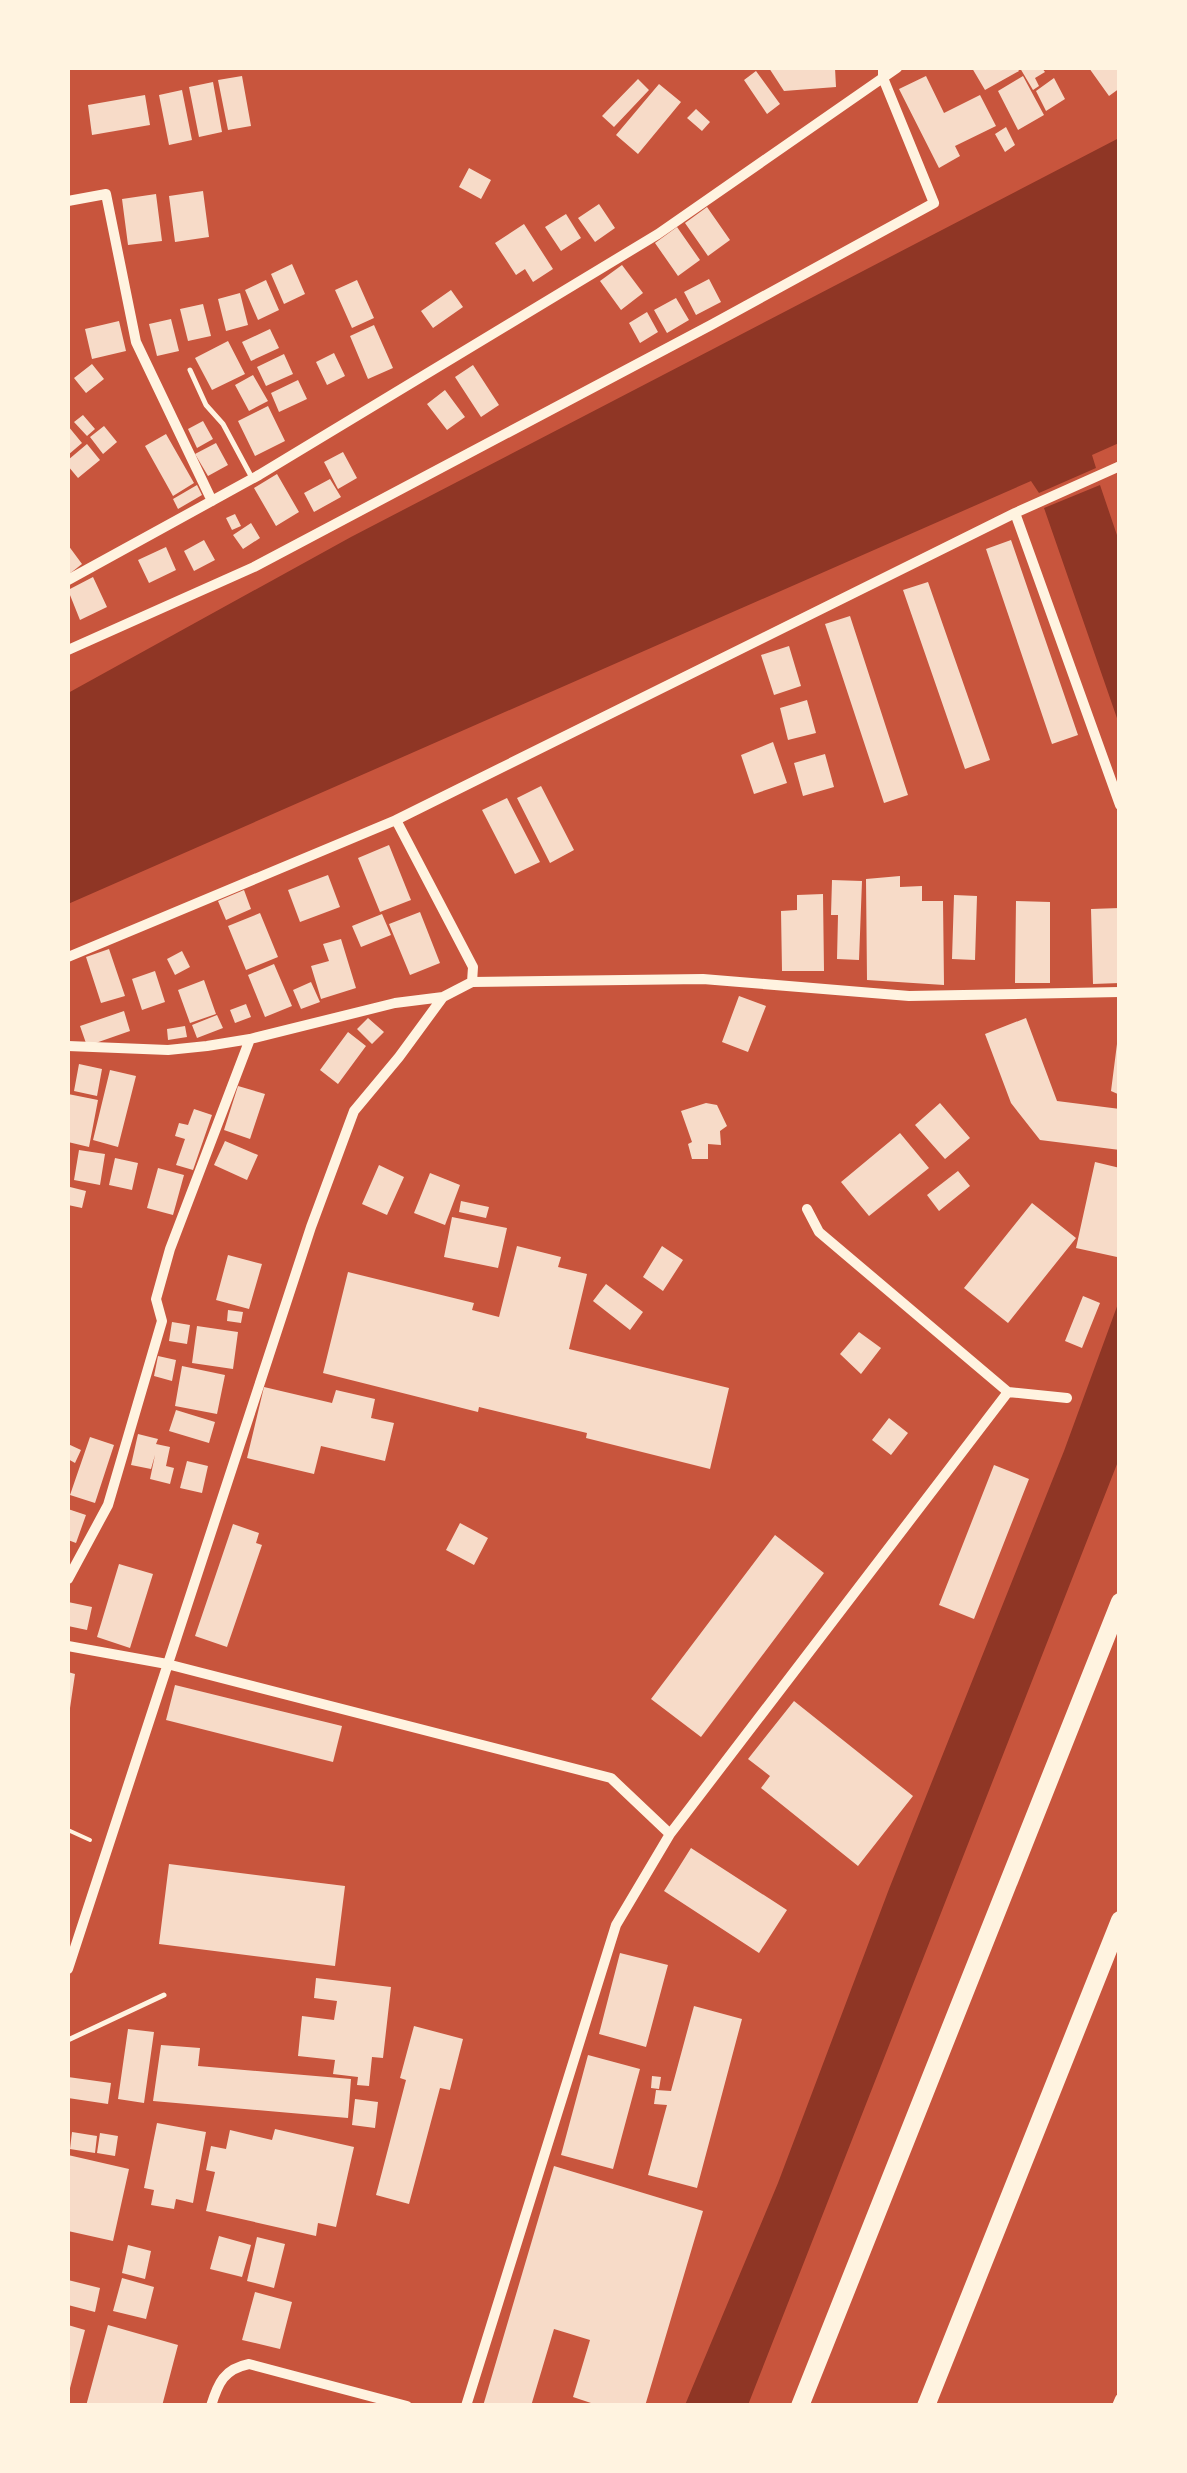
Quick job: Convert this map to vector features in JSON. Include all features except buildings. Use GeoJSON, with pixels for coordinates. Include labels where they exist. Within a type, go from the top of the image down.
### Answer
{"type":"FeatureCollection","features":[{"type":"Feature","properties":{"kind":"main road"},"geometry":{"type":"LineString","coordinates":[[800,2406],[1120,1602]]}},
{"type":"Feature","properties":{"kind":"main road"},"geometry":{"type":"LineString","coordinates":[[926,2406],[1120,1920]]}},
{"type":"Feature","properties":{"kind":"street"},"geometry":{"type":"LineString","coordinates":[[68,580],[252,479],[658,234],[883,73],[897,68]]}},
{"type":"Feature","properties":{"kind":"street"},"geometry":{"type":"LineString","coordinates":[[68,650],[254,566],[711,326],[934,203],[883,73]]}},
{"type":"Feature","properties":{"kind":"street"},"geometry":{"type":"LineString","coordinates":[[68,202],[106,194],[136,342],[212,502]]}},
{"type":"Feature","properties":{"kind":"street"},"geometry":{"type":"LineString","coordinates":[[68,956],[396,820],[1032,504],[1120,466]]}},
{"type":"Feature","properties":{"kind":"street"},"geometry":{"type":"LineString","coordinates":[[1016,513],[1120,805]]}},
{"type":"Feature","properties":{"kind":"street"},"geometry":{"type":"LineString","coordinates":[[396,820],[474,967],[472,982]]}},
{"type":"Feature","properties":{"kind":"street"},"geometry":{"type":"LineString","coordinates":[[68,1046],[168,1050],[250,1039],[395,1003],[443,996],[472,982],[703,979],[910,996],[1120,992]]}},
{"type":"Feature","properties":{"kind":"street"},"geometry":{"type":"LineString","coordinates":[[68,1969],[311,1227],[354,1110],[443,996]]}},
{"type":"Feature","properties":{"kind":"street"},"geometry":{"type":"LineString","coordinates":[[68,1579],[108,1505],[162,1321],[156,1299],[170,1249],[250,1039]]}},
{"type":"Feature","properties":{"kind":"street"},"geometry":{"type":"LineString","coordinates":[[807,1209],[819,1232],[1008,1392],[1066,1398]]}},
{"type":"Feature","properties":{"kind":"street"},"geometry":{"type":"LineString","coordinates":[[466,2406],[616,1924],[670,1834],[1008,1392]]}},
{"type":"Feature","properties":{"kind":"street"},"geometry":{"type":"LineString","coordinates":[[68,1646],[167,1664],[611,1778],[670,1834]]}},
{"type":"Feature","properties":{"kind":"street"},"geometry":{"type":"LineString","coordinates":[[211,2406],[220,2378],[237,2366],[249,2364],[407,2406]]}},
{"type":"Feature","properties":{"kind":"lane"},"geometry":{"type":"LineString","coordinates":[[190,370],[206,405],[224,424],[252,479]]}},
{"type":"Feature","properties":{"kind":"lane"},"geometry":{"type":"LineString","coordinates":[[68,2040],[164,1995]]}},
{"type":"Feature","properties":{"kind":"path"},"geometry":{"type":"LineString","coordinates":[[68,1830],[90,1840]]}},
{"type":"Feature","properties":{"kind":"shaded area"},"geometry":{"type":"Polygon","coordinates":[[[1119,138],[1119,443],[1092,455],[1096,468],[1039,493],[1031,481],[68,904],[68,693],[351,537],[1119,138]]]}},
{"type":"Feature","properties":{"kind":"shaded area"},"geometry":{"type":"Polygon","coordinates":[[[1100,485],[1119,541],[1119,724],[1044,508],[1100,485]]]}},
{"type":"Feature","properties":{"kind":"shaded area"},"geometry":{"type":"Polygon","coordinates":[[[1119,1301],[1119,1459],[748,2405],[685,2405],[778,2183],[1119,1301]]]}}]}
